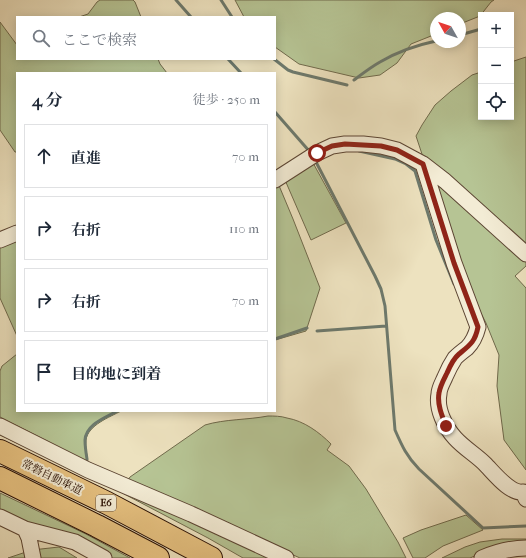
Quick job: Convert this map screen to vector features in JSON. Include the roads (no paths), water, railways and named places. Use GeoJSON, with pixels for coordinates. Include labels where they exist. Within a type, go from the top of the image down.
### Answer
{"type":"FeatureCollection","features":[{"type":"Feature","properties":{"kind":"highway","name":"常磐自動車道"},"geometry":{"type":"LineString","coordinates":[[0,451],[107,503],[211,558]]}},
{"type":"Feature","properties":{"kind":"highway","name":"E6"},"geometry":{"type":"LineString","coordinates":[[0,478],[158,558]]}},
{"type":"Feature","properties":{"kind":"street"},"geometry":{"type":"LineString","coordinates":[[276,179],[317,153],[332,146],[345,144],[381,146],[397,150],[423,164],[445,181],[526,254]]}},
{"type":"Feature","properties":{"kind":"street"},"geometry":{"type":"LineString","coordinates":[[423,164],[454,263],[478,327],[476,336],[468,347],[451,363],[441,385],[438,393],[440,412],[446,426],[456,439],[481,460],[513,491],[519,493],[523,492],[526,499]]}},
{"type":"Feature","properties":{"kind":"street"},"geometry":{"type":"LineString","coordinates":[[0,240],[16,233]]}},
{"type":"Feature","properties":{"kind":"street"},"geometry":{"type":"LineString","coordinates":[[0,426],[88,470],[191,514],[286,558]]}},
{"type":"Feature","properties":{"kind":"street"},"geometry":{"type":"LineString","coordinates":[[0,517],[25,529],[75,542],[104,558]]}},
{"type":"Feature","properties":{"kind":"street"},"geometry":{"type":"LineString","coordinates":[[25,529],[29,538],[33,558]]}},
{"type":"Feature","properties":{"kind":"street"},"geometry":{"type":"LineString","coordinates":[[482,558],[515,548],[526,548]]}},
{"type":"Feature","properties":{"kind":"waterway"},"geometry":{"type":"LineString","coordinates":[[176,0],[190,16]]}},
{"type":"Feature","properties":{"kind":"waterway"},"geometry":{"type":"LineString","coordinates":[[221,0],[231,16]]}},
{"type":"Feature","properties":{"kind":"waterway"},"geometry":{"type":"LineString","coordinates":[[466,33],[478,30]]}},
{"type":"Feature","properties":{"kind":"waterway"},"geometry":{"type":"LineString","coordinates":[[354,80],[373,66],[393,55],[430,43]]}},
{"type":"Feature","properties":{"kind":"waterway"},"geometry":{"type":"LineString","coordinates":[[229,60],[240,72]]}},
{"type":"Feature","properties":{"kind":"waterway"},"geometry":{"type":"LineString","coordinates":[[275,60],[293,72],[347,85]]}},
{"type":"Feature","properties":{"kind":"waterway"},"geometry":{"type":"LineString","coordinates":[[276,113],[310,152]]}},
{"type":"Feature","properties":{"kind":"waterway"},"geometry":{"type":"LineString","coordinates":[[359,151],[395,159],[406,164],[415,171],[436,240],[454,284]]}},
{"type":"Feature","properties":{"kind":"waterway"},"geometry":{"type":"LineString","coordinates":[[316,162],[381,289],[385,306],[395,430],[405,451],[419,469],[483,528],[526,526]]}},
{"type":"Feature","properties":{"kind":"waterway"},"geometry":{"type":"LineString","coordinates":[[317,331],[386,326]]}},
{"type":"Feature","properties":{"kind":"waterway"},"geometry":{"type":"LineString","coordinates":[[276,339],[307,328]]}},
{"type":"Feature","properties":{"kind":"waterway"},"geometry":{"type":"LineString","coordinates":[[87,459],[85,440],[86,434],[97,422],[115,412]]}}]}
